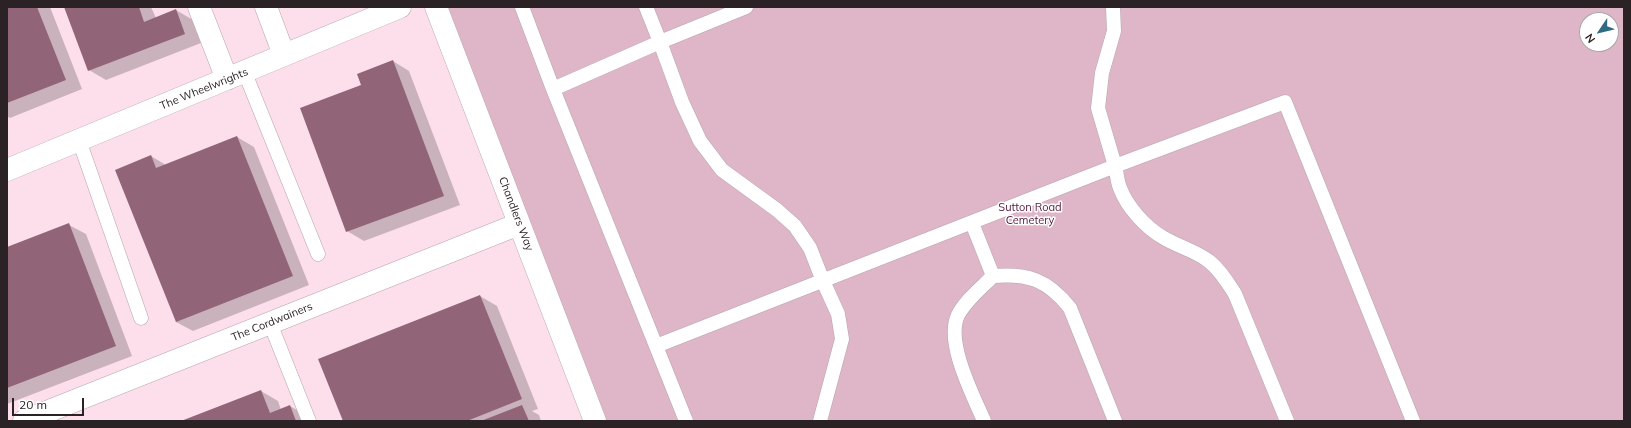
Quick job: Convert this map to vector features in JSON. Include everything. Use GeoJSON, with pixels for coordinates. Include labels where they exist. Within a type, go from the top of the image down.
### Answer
{"type":"FeatureCollection","features":[{"type":"Feature","properties":{"kind":"street"},"geometry":{"type":"LineString","coordinates":[[199,7],[236,76]]}},
{"type":"Feature","properties":{"kind":"street"},"geometry":{"type":"LineString","coordinates":[[266,7],[284,56]]}},
{"type":"Feature","properties":{"kind":"street","name":"The Wheelwrights"},"geometry":{"type":"LineString","coordinates":[[7,170],[400,7]]}},
{"type":"Feature","properties":{"kind":"street","name":"Chandlers Way"},"geometry":{"type":"LineString","coordinates":[[436,7],[595,421]]}},
{"type":"Feature","properties":{"kind":"street","name":"The Cordwainers"},"geometry":{"type":"LineString","coordinates":[[24,421],[519,224]]}},
{"type":"Feature","properties":{"kind":"lane"},"geometry":{"type":"LineString","coordinates":[[522,7],[552,89],[686,421]]}},
{"type":"Feature","properties":{"kind":"lane"},"geometry":{"type":"LineString","coordinates":[[646,7],[682,102],[700,141],[722,170],[777,210],[795,226],[810,248],[838,314],[842,340],[820,421]]}},
{"type":"Feature","properties":{"kind":"lane"},"geometry":{"type":"LineString","coordinates":[[552,89],[660,42],[746,7]]}},
{"type":"Feature","properties":{"kind":"lane"},"geometry":{"type":"LineString","coordinates":[[1113,7],[1114,31],[1102,73],[1098,108],[1120,188],[1132,210],[1146,225],[1163,238],[1210,262],[1224,277],[1234,294],[1287,421]]}},
{"type":"Feature","properties":{"kind":"lane"},"geometry":{"type":"LineString","coordinates":[[236,76],[318,254]]}},
{"type":"Feature","properties":{"kind":"lane"},"geometry":{"type":"LineString","coordinates":[[656,346],[1115,166],[1285,102],[1413,421]]}},
{"type":"Feature","properties":{"kind":"lane"},"geometry":{"type":"LineString","coordinates":[[79,140],[140,318]]}},
{"type":"Feature","properties":{"kind":"lane"},"geometry":{"type":"LineString","coordinates":[[972,223],[994,276]]}},
{"type":"Feature","properties":{"kind":"lane"},"geometry":{"type":"LineString","coordinates":[[984,421],[958,357],[954,335],[958,316],[970,299],[994,276],[1013,275],[1046,284],[1060,294],[1070,308],[1115,421]]}},
{"type":"Feature","properties":{"kind":"lane"},"geometry":{"type":"LineString","coordinates":[[270,323],[309,421]]}},
{"type":"Feature","properties":{"kind":"shaded area"},"geometry":{"type":"Polygon","coordinates":[[[7,7],[430,7],[592,421],[7,421],[7,7]]]}},
{"type":"Feature","properties":{"kind":"green space","name":"Sutton Road Cemetery"},"geometry":{"type":"Polygon","coordinates":[[[436,7],[1624,7],[1624,421],[595,421],[436,7]]]}},
{"type":"Feature","properties":{"kind":"building"},"geometry":{"type":"Polygon","coordinates":[[[7,7],[37,7],[66,80],[7,103],[7,7]]]}},
{"type":"Feature","properties":{"kind":"building"},"geometry":{"type":"Polygon","coordinates":[[[64,7],[139,7],[144,22],[176,9],[185,34],[88,71],[64,7]]]}},
{"type":"Feature","properties":{"kind":"building"},"geometry":{"type":"Polygon","coordinates":[[[393,60],[444,196],[346,232],[300,108],[361,85],[357,74],[393,60]]]}},
{"type":"Feature","properties":{"kind":"building"},"geometry":{"type":"Polygon","coordinates":[[[237,136],[293,276],[176,322],[115,170],[151,155],[156,168],[237,136]]]}},
{"type":"Feature","properties":{"kind":"building"},"geometry":{"type":"Polygon","coordinates":[[[69,223],[116,346],[7,388],[7,247],[69,223]]]}},
{"type":"Feature","properties":{"kind":"building"},"geometry":{"type":"Polygon","coordinates":[[[480,295],[522,399],[467,421],[343,421],[318,359],[480,295]]]}},
{"type":"Feature","properties":{"kind":"building"},"geometry":{"type":"Polygon","coordinates":[[[261,390],[270,413],[290,405],[296,421],[181,421],[261,390]]]}},
{"type":"Feature","properties":{"kind":"building"},"geometry":{"type":"Polygon","coordinates":[[[522,405],[529,421],[481,421],[522,405]]]}}]}
